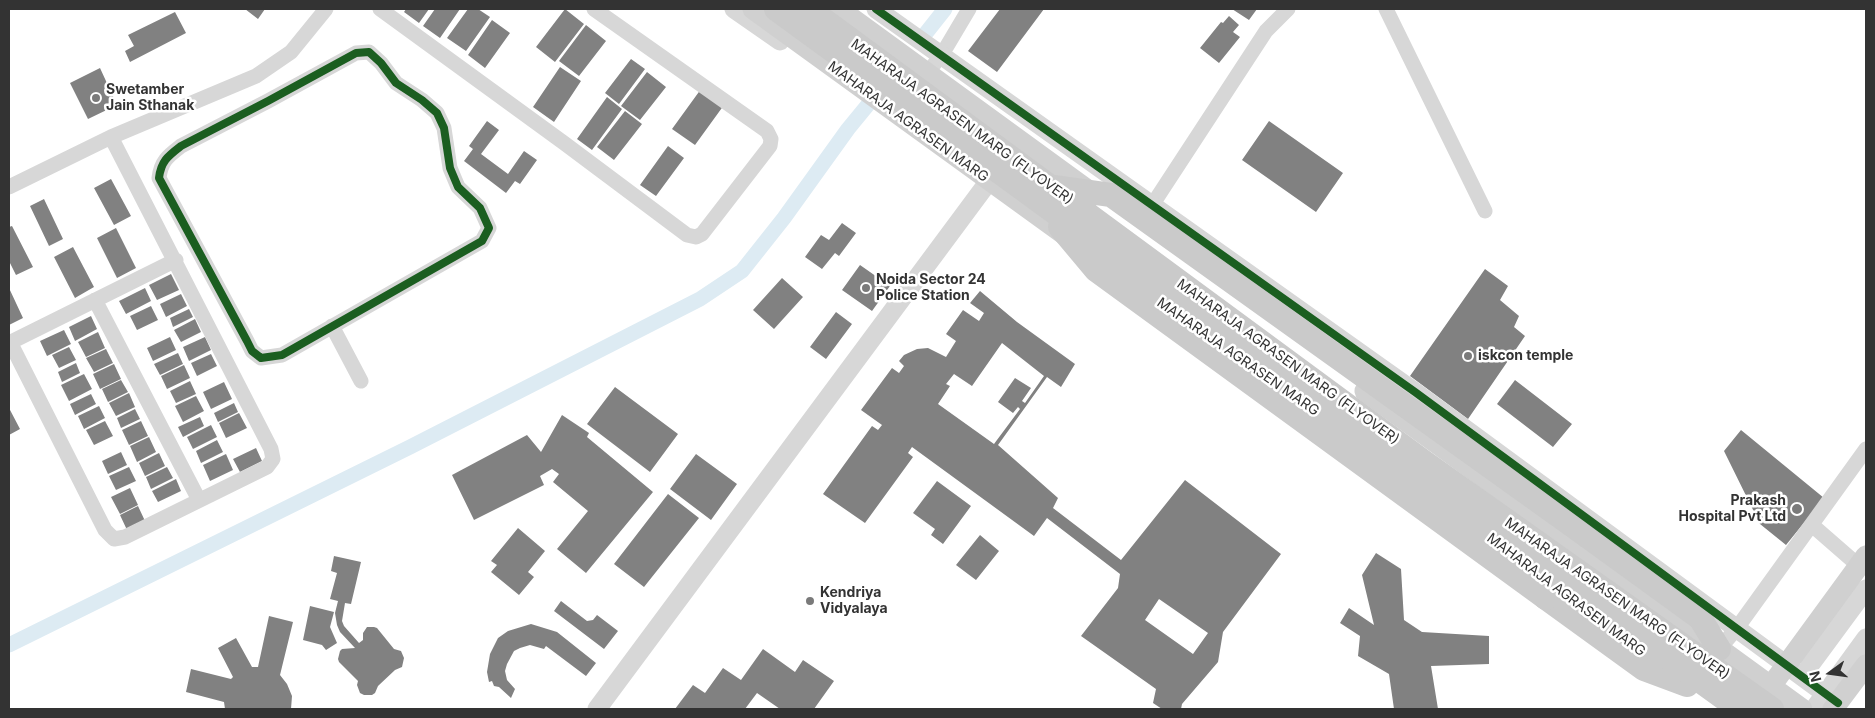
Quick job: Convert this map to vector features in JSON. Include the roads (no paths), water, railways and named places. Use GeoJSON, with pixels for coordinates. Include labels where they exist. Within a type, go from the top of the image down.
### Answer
{"type":"FeatureCollection","features":[{"type":"Feature","properties":{"kind":"main road","name":"MAHARAJA AGRASEN MARG"},"geometry":{"type":"LineString","coordinates":[[753,9],[988,181],[1391,466],[1720,709]]}},
{"type":"Feature","properties":{"kind":"main road","name":"MAHARAJA AGRASEN MARG (FLYOVER)"},"geometry":{"type":"LineString","coordinates":[[776,9],[1045,194],[1424,462],[1771,698]]}},
{"type":"Feature","properties":{"kind":"main road","name":"MAHARAJA AGRASEN MARG (FLYOVER)"},"geometry":{"type":"LineString","coordinates":[[809,9],[1045,194],[1739,709]]}},
{"type":"Feature","properties":{"kind":"main road"},"geometry":{"type":"LineString","coordinates":[[839,9],[1719,649],[1771,698],[1802,709]]}},
{"type":"Feature","properties":{"kind":"main road"},"geometry":{"type":"LineString","coordinates":[[1045,194],[1111,195],[1700,618],[1719,649]]}},
{"type":"Feature","properties":{"kind":"main road"},"geometry":{"type":"LineString","coordinates":[[1045,194],[1096,270],[1644,669],[1687,685]]}},
{"type":"Feature","properties":{"kind":"main road"},"geometry":{"type":"LineString","coordinates":[[1527,566],[1550,526]]}},
{"type":"Feature","properties":{"kind":"main road"},"geometry":{"type":"LineString","coordinates":[[1771,698],[1787,665],[1863,561]]}},
{"type":"Feature","properties":{"kind":"main road"},"geometry":{"type":"LineString","coordinates":[[1836,706],[1866,665]]}},
{"type":"Feature","properties":{"kind":"street"},"geometry":{"type":"LineString","coordinates":[[9,187],[111,136],[258,75],[291,52],[326,9]]}},
{"type":"Feature","properties":{"kind":"street"},"geometry":{"type":"LineString","coordinates":[[380,9],[687,235],[696,238],[702,234],[770,146],[771,139],[767,131],[594,9]]}},
{"type":"Feature","properties":{"kind":"street"},"geometry":{"type":"LineString","coordinates":[[734,9],[798,54],[826,62]]}},
{"type":"Feature","properties":{"kind":"street"},"geometry":{"type":"LineString","coordinates":[[876,9],[1415,392],[1787,665],[1836,706]]}},
{"type":"Feature","properties":{"kind":"street"},"geometry":{"type":"LineString","coordinates":[[927,72],[941,55],[969,9]]}},
{"type":"Feature","properties":{"kind":"street"},"geometry":{"type":"LineString","coordinates":[[1138,227],[1266,31],[1288,9]]}},
{"type":"Feature","properties":{"kind":"street"},"geometry":{"type":"LineString","coordinates":[[1386,9],[1485,211]]}},
{"type":"Feature","properties":{"kind":"street"},"geometry":{"type":"LineString","coordinates":[[368,52],[381,63],[396,83],[422,100],[437,113],[444,128],[450,168],[458,187],[480,208],[489,228],[482,241],[332,326],[282,355],[261,358],[252,352],[159,178],[160,166],[169,155],[181,146],[356,53],[368,52]]}},
{"type":"Feature","properties":{"kind":"street"},"geometry":{"type":"LineString","coordinates":[[258,75],[271,99]]}},
{"type":"Feature","properties":{"kind":"street"},"geometry":{"type":"LineString","coordinates":[[111,136],[176,260],[271,449],[273,459],[267,467],[125,537],[114,539],[104,530],[10,343],[176,260]]}},
{"type":"Feature","properties":{"kind":"street"},"geometry":{"type":"LineString","coordinates":[[597,709],[988,181]]}},
{"type":"Feature","properties":{"kind":"street"},"geometry":{"type":"LineString","coordinates":[[95,300],[198,500]]}},
{"type":"Feature","properties":{"kind":"street"},"geometry":{"type":"LineString","coordinates":[[332,326],[361,381]]}},
{"type":"Feature","properties":{"kind":"street"},"geometry":{"type":"LineString","coordinates":[[1719,649],[1737,628],[1866,449]]}},
{"type":"Feature","properties":{"kind":"street"},"geometry":{"type":"LineString","coordinates":[[1812,524],[1863,561]]}},
{"type":"Feature","properties":{"kind":"street"},"geometry":{"type":"LineString","coordinates":[[1810,665],[1866,589]]}},
{"type":"Feature","properties":{"kind":"street"},"geometry":{"type":"LineString","coordinates":[[1834,682],[1866,638]]}},
{"type":"Feature","properties":{"kind":"waterway"},"geometry":{"type":"LineString","coordinates":[[926,33],[945,9]]}},
{"type":"Feature","properties":{"kind":"waterway"},"geometry":{"type":"LineString","coordinates":[[9,645],[410,447],[700,299],[742,271],[784,218],[848,129],[880,90]]}},
{"type":"Feature","properties":{"kind":"tunnel"},"geometry":{"type":"LineString","coordinates":[[1814,709],[1834,682]]}},
{"type":"Feature","properties":{"kind":"place","name":"Swetamber Jain Sthanak"},"geometry":{"type":"Point","coordinates":[96,98]}},
{"type":"Feature","properties":{"kind":"place","name":"Noida Sector 24 Police Station"},"geometry":{"type":"Point","coordinates":[866,288]}},
{"type":"Feature","properties":{"kind":"place","name":"iskcon temple"},"geometry":{"type":"Point","coordinates":[1468,356]}},
{"type":"Feature","properties":{"kind":"place","name":"Prakash Hospital Pvt Ltd"},"geometry":{"type":"Point","coordinates":[1797,509]}},
{"type":"Feature","properties":{"kind":"place","name":"Kendriya Vidyalaya"},"geometry":{"type":"Point","coordinates":[810,601]}}]}
